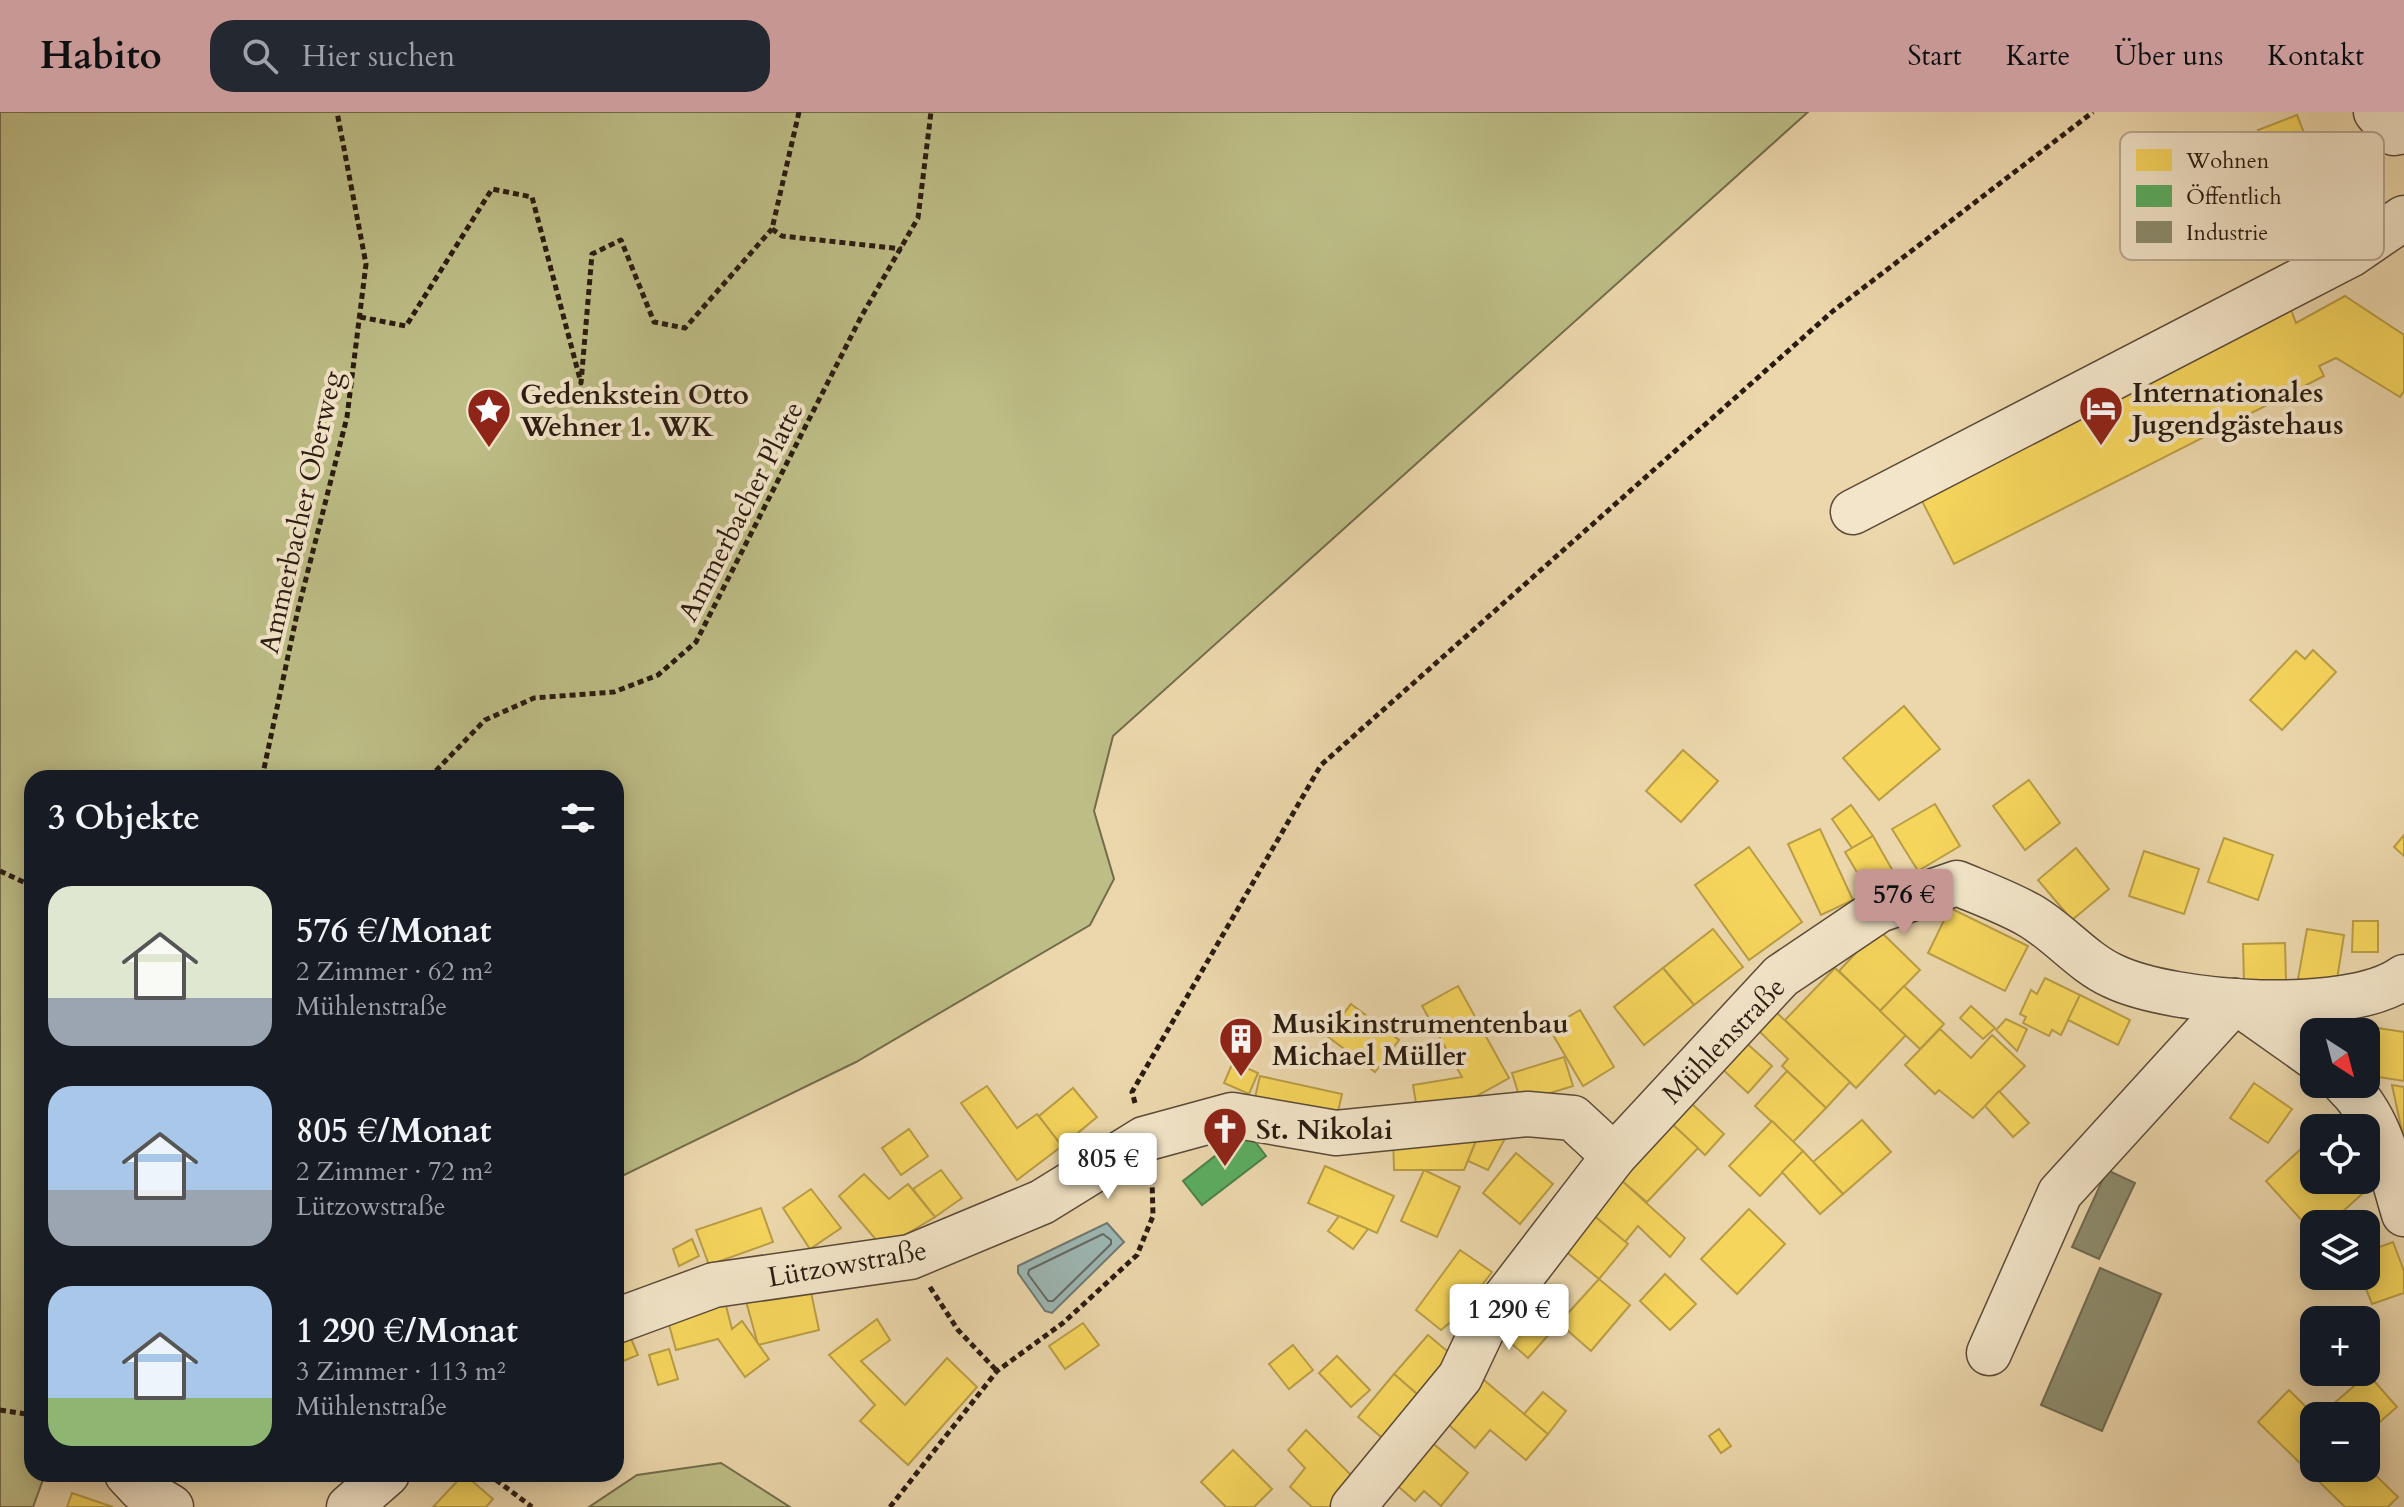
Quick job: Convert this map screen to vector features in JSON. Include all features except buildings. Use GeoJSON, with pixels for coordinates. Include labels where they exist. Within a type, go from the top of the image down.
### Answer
{"type":"FeatureCollection","features":[{"type":"Feature","properties":{"kind":"street"},"geometry":{"type":"LineString","coordinates":[[2376,112],[2394,133],[2404,131]]}},
{"type":"Feature","properties":{"kind":"street"},"geometry":{"type":"LineString","coordinates":[[2384,232],[2404,218]]}},
{"type":"Feature","properties":{"kind":"street"},"geometry":{"type":"LineString","coordinates":[[1853,512],[2340,260]]}},
{"type":"Feature","properties":{"kind":"street","name":"Mühlenstraße"},"geometry":{"type":"LineString","coordinates":[[1353,1507],[1460,1377],[1485,1324],[1614,1156],[1781,976],[1879,910],[1957,883],[2030,916],[2112,976],[2177,997],[2235,1001],[2328,1016],[2404,977]]}},
{"type":"Feature","properties":{"kind":"street"},"geometry":{"type":"LineString","coordinates":[[1989,1353],[2060,1193],[2235,1001],[2300,1047]]}},
{"type":"Feature","properties":{"kind":"street"},"geometry":{"type":"LineString","coordinates":[[2360,1098],[2378,1131],[2404,1214]]}},
{"type":"Feature","properties":{"kind":"street","name":"Lützowstraße"},"geometry":{"type":"LineString","coordinates":[[624,1318],[714,1285],[910,1257],[1042,1202],[1144,1139],[1232,1115],[1336,1133],[1528,1114],[1573,1118],[1614,1156]]}},
{"type":"Feature","properties":{"kind":"street"},"geometry":{"type":"LineString","coordinates":[[134,1482],[171,1507]]}},
{"type":"Feature","properties":{"kind":"street"},"geometry":{"type":"LineString","coordinates":[[349,1507],[378,1482]]}},
{"type":"Feature","properties":{"kind":"path","name":"Ammerbacher Oberweg"},"geometry":{"type":"LineString","coordinates":[[264,770],[297,614],[347,417],[366,264],[337,112]]}},
{"type":"Feature","properties":{"kind":"path"},"geometry":{"type":"LineString","coordinates":[[360,317],[406,326],[492,189],[532,197],[581,383],[592,254],[621,240],[654,322],[685,328],[772,229],[799,112]]}},
{"type":"Feature","properties":{"kind":"path","name":"Ammerbacher Platte"},"geometry":{"type":"LineString","coordinates":[[437,770],[485,720],[534,698],[614,692],[658,675],[696,642],[861,317],[903,249],[918,218],[931,112]]}},
{"type":"Feature","properties":{"kind":"path"},"geometry":{"type":"LineString","coordinates":[[890,1507],[997,1371],[1063,1323],[1137,1255],[1153,1216],[1152,1163],[1132,1092],[1321,765],[1833,311],[2093,112]]}},
{"type":"Feature","properties":{"kind":"path"},"geometry":{"type":"LineString","coordinates":[[772,229],[782,236],[903,249]]}},
{"type":"Feature","properties":{"kind":"path"},"geometry":{"type":"LineString","coordinates":[[0,871],[24,882]]}},
{"type":"Feature","properties":{"kind":"path"},"geometry":{"type":"LineString","coordinates":[[910,1257],[958,1330],[997,1371]]}},
{"type":"Feature","properties":{"kind":"path"},"geometry":{"type":"LineString","coordinates":[[0,1410],[24,1414]]}},
{"type":"Feature","properties":{"kind":"path"},"geometry":{"type":"LineString","coordinates":[[499,1482],[532,1507]]}},
{"type":"Feature","properties":{"kind":"green space"},"geometry":{"type":"Polygon","coordinates":[[[0,112],[1808,112],[1113,736],[1094,811],[1114,879],[1090,925],[856,1062],[624,1175],[624,770],[24,770],[24,1482],[42,1482],[33,1507],[0,1507],[0,112]]]}},
{"type":"Feature","properties":{"kind":"green space"},"geometry":{"type":"Polygon","coordinates":[[[721,1463],[790,1507],[589,1507],[637,1475],[721,1463]]]}},
{"type":"Feature","properties":{"kind":"water"},"geometry":{"type":"Polygon","coordinates":[[[1107,1223],[1124,1242],[1052,1313],[1045,1311],[1018,1273],[1018,1266],[1107,1223]]]}},
{"type":"Feature","properties":{"kind":"place","name":"Internationales Jugendgästehaus"},"geometry":{"type":"Point","coordinates":[2101,447]}},
{"type":"Feature","properties":{"kind":"place","name":"Gedenkstein Otto Wehner 1. WK"},"geometry":{"type":"Point","coordinates":[489,449]}},
{"type":"Feature","properties":{"kind":"place","name":"Musikinstrumentenbau Michael Müller"},"geometry":{"type":"Point","coordinates":[1241,1078]}},
{"type":"Feature","properties":{"kind":"place","name":"St. Nikolai"},"geometry":{"type":"Point","coordinates":[1225,1168]}}]}
